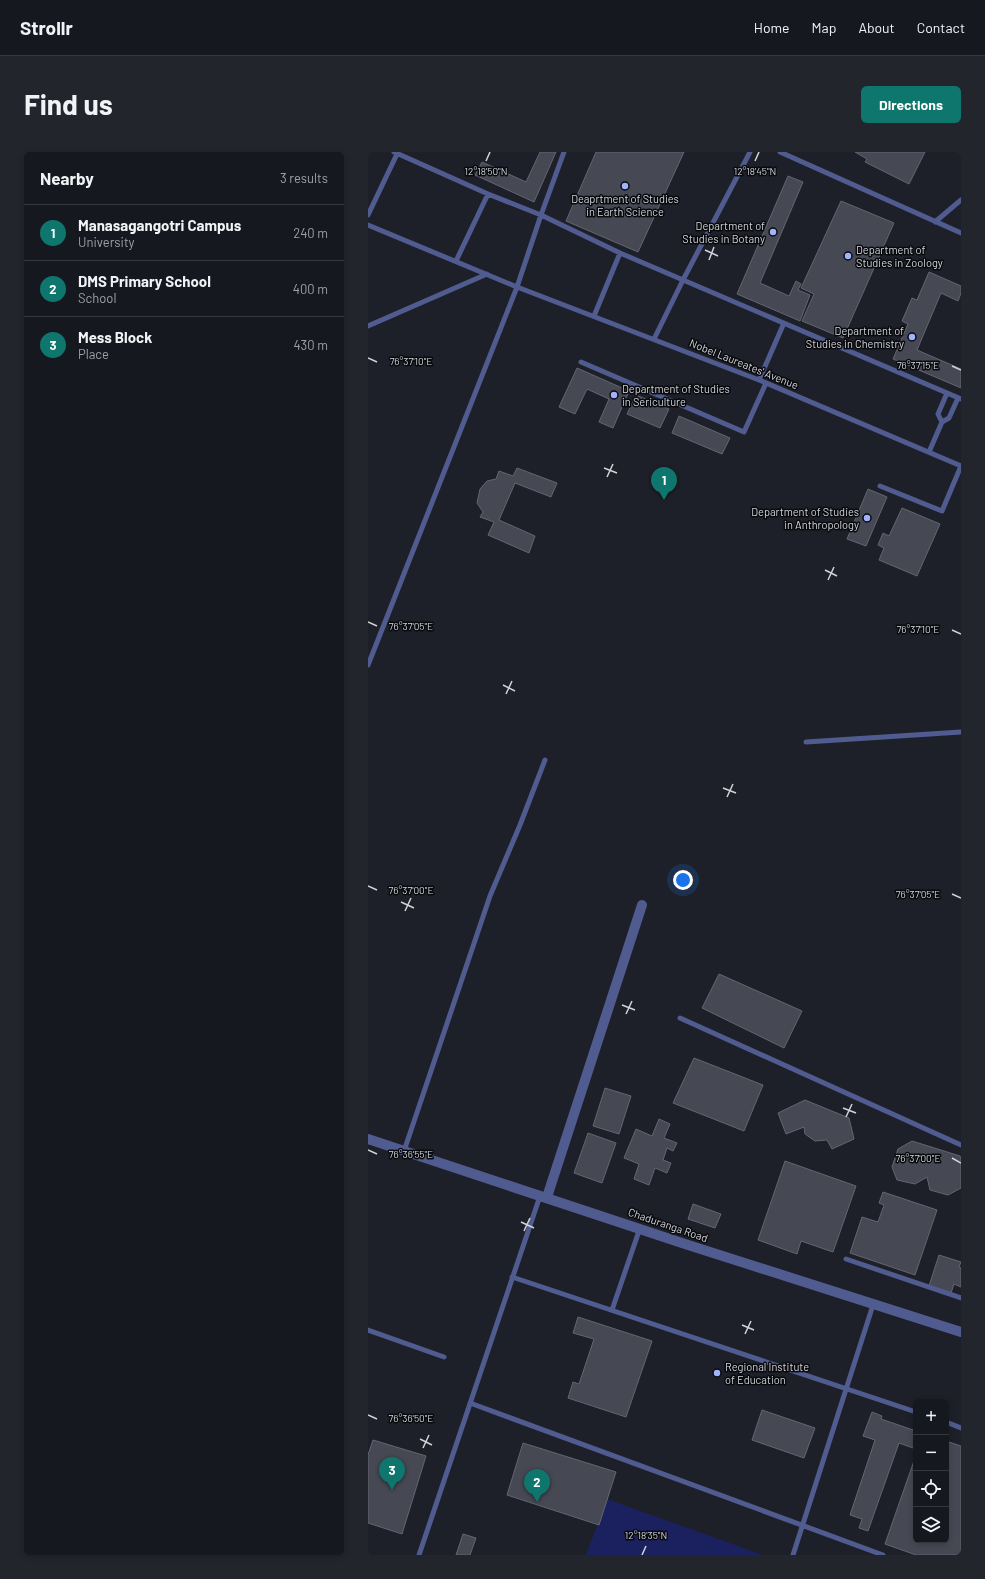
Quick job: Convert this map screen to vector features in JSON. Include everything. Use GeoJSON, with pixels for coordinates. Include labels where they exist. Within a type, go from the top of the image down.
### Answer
{"type":"FeatureCollection","features":[{"type":"Feature","properties":{"kind":"street"},"geometry":{"type":"LineString","coordinates":[[544,1196],[642,905]]}},
{"type":"Feature","properties":{"kind":"street","name":"Chaduranga Road"},"geometry":{"type":"LineString","coordinates":[[368,1138],[873,1305],[961,1332]]}},
{"type":"Feature","properties":{"kind":"lane"},"geometry":{"type":"LineString","coordinates":[[368,665],[517,287],[564,152]]}},
{"type":"Feature","properties":{"kind":"lane"},"geometry":{"type":"LineString","coordinates":[[654,339],[750,152]]}},
{"type":"Feature","properties":{"kind":"lane"},"geometry":{"type":"LineString","coordinates":[[780,152],[961,233]]}},
{"type":"Feature","properties":{"kind":"lane"},"geometry":{"type":"LineString","coordinates":[[368,215],[395,153],[488,194],[541,215],[620,253],[960,398],[949,418],[942,422],[929,452]]}},
{"type":"Feature","properties":{"kind":"lane"},"geometry":{"type":"LineString","coordinates":[[456,261],[488,194]]}},
{"type":"Feature","properties":{"kind":"lane"},"geometry":{"type":"LineString","coordinates":[[935,222],[961,200]]}},
{"type":"Feature","properties":{"kind":"lane","name":"Nobel Laureates' Avenue"},"geometry":{"type":"LineString","coordinates":[[368,225],[517,287],[766,382],[961,466]]}},
{"type":"Feature","properties":{"kind":"lane"},"geometry":{"type":"LineString","coordinates":[[594,316],[620,253]]}},
{"type":"Feature","properties":{"kind":"lane"},"geometry":{"type":"LineString","coordinates":[[368,326],[486,274]]}},
{"type":"Feature","properties":{"kind":"lane"},"geometry":{"type":"LineString","coordinates":[[759,380],[784,323]]}},
{"type":"Feature","properties":{"kind":"lane"},"geometry":{"type":"LineString","coordinates":[[581,362],[744,432],[766,382]]}},
{"type":"Feature","properties":{"kind":"lane"},"geometry":{"type":"LineString","coordinates":[[942,422],[938,414],[947,393]]}},
{"type":"Feature","properties":{"kind":"lane"},"geometry":{"type":"LineString","coordinates":[[880,486],[942,511],[961,466]]}},
{"type":"Feature","properties":{"kind":"lane"},"geometry":{"type":"LineString","coordinates":[[806,742],[961,732]]}},
{"type":"Feature","properties":{"kind":"lane"},"geometry":{"type":"LineString","coordinates":[[404,1151],[490,896],[520,825],[544,760]]}},
{"type":"Feature","properties":{"kind":"lane"},"geometry":{"type":"LineString","coordinates":[[680,1018],[961,1145]]}},
{"type":"Feature","properties":{"kind":"lane"},"geometry":{"type":"LineString","coordinates":[[419,1555],[512,1277],[544,1196]]}},
{"type":"Feature","properties":{"kind":"lane"},"geometry":{"type":"LineString","coordinates":[[612,1310],[640,1228]]}},
{"type":"Feature","properties":{"kind":"lane"},"geometry":{"type":"LineString","coordinates":[[846,1259],[961,1298]]}},
{"type":"Feature","properties":{"kind":"lane"},"geometry":{"type":"LineString","coordinates":[[512,1277],[913,1411]]}},
{"type":"Feature","properties":{"kind":"lane"},"geometry":{"type":"LineString","coordinates":[[793,1555],[873,1305]]}},
{"type":"Feature","properties":{"kind":"lane"},"geometry":{"type":"LineString","coordinates":[[368,1330],[444,1357]]}},
{"type":"Feature","properties":{"kind":"lane"},"geometry":{"type":"LineString","coordinates":[[470,1403],[883,1555]]}},
{"type":"Feature","properties":{"kind":"lane"},"geometry":{"type":"LineString","coordinates":[[949,1423],[961,1428]]}},
{"type":"Feature","properties":{"kind":"shaded area"},"geometry":{"type":"Polygon","coordinates":[[[607,1499],[763,1555],[586,1555],[607,1499]]]}},
{"type":"Feature","properties":{"kind":"building"},"geometry":{"type":"Polygon","coordinates":[[[540,152],[556,152],[534,202],[475,175],[482,162],[526,182],[540,152]]]}},
{"type":"Feature","properties":{"kind":"building","name":"Deaprtment of Studies in Earth Science"},"geometry":{"type":"Polygon","coordinates":[[[596,152],[684,152],[638,252],[566,221],[596,152]]]}},
{"type":"Feature","properties":{"kind":"building"},"geometry":{"type":"Polygon","coordinates":[[[855,152],[925,152],[909,184],[865,162],[867,159],[855,152]]]}},
{"type":"Feature","properties":{"kind":"building","name":"Department of Studies in Botany"},"geometry":{"type":"Polygon","coordinates":[[[788,176],[803,182],[760,283],[789,296],[796,281],[801,284],[798,290],[810,295],[800,321],[737,294],[788,176]]]}},
{"type":"Feature","properties":{"kind":"building","name":"Department of Studies in Zoology"},"geometry":{"type":"Polygon","coordinates":[[[841,201],[894,223],[843,338],[802,321],[814,294],[801,288],[841,201]]]}},
{"type":"Feature","properties":{"kind":"building","name":"Department of Studies in Chemistry"},"geometry":{"type":"Polygon","coordinates":[[[929,272],[961,286],[961,293],[958,301],[941,293],[917,350],[961,369],[961,388],[893,359],[908,324],[902,321],[912,298],[917,300],[929,272]]]}},
{"type":"Feature","properties":{"kind":"building","name":"Department of Studies in Sericulture"},"geometry":{"type":"Polygon","coordinates":[[[577,368],[629,391],[613,428],[599,422],[609,399],[587,389],[575,414],[559,407],[577,368]]]}},
{"type":"Feature","properties":{"kind":"building","name":"Department of Studies in Sericulture"},"geometry":{"type":"Polygon","coordinates":[[[636,395],[669,409],[660,428],[627,414],[636,395]]]}},
{"type":"Feature","properties":{"kind":"building","name":"Department of Studies in Sericulture"},"geometry":{"type":"Polygon","coordinates":[[[679,416],[730,438],[722,454],[672,433],[679,416]]]}},
{"type":"Feature","properties":{"kind":"building"},"geometry":{"type":"Polygon","coordinates":[[[517,468],[557,483],[551,497],[515,483],[499,520],[535,536],[529,553],[488,535],[494,522],[480,517],[483,512],[477,503],[480,489],[487,481],[496,479],[499,471],[513,476],[517,468]]]}},
{"type":"Feature","properties":{"kind":"building","name":"Department of Studies in Anthropology"},"geometry":{"type":"Polygon","coordinates":[[[868,489],[887,497],[866,546],[847,539],[868,489]]]}},
{"type":"Feature","properties":{"kind":"building"},"geometry":{"type":"Polygon","coordinates":[[[902,508],[940,524],[917,576],[879,560],[884,548],[878,545],[883,533],[889,536],[902,508]]]}},
{"type":"Feature","properties":{"kind":"building"},"geometry":{"type":"Polygon","coordinates":[[[719,974],[802,1011],[784,1048],[702,1008],[719,974]]]}},
{"type":"Feature","properties":{"kind":"building"},"geometry":{"type":"Polygon","coordinates":[[[694,1058],[763,1085],[744,1131],[673,1103],[694,1058]]]}},
{"type":"Feature","properties":{"kind":"building"},"geometry":{"type":"Polygon","coordinates":[[[605,1088],[631,1096],[619,1134],[593,1126],[605,1088]]]}},
{"type":"Feature","properties":{"kind":"building"},"geometry":{"type":"Polygon","coordinates":[[[805,1100],[849,1118],[854,1139],[832,1149],[827,1140],[815,1141],[805,1134],[804,1127],[786,1134],[778,1113],[805,1100]]]}},
{"type":"Feature","properties":{"kind":"building"},"geometry":{"type":"Polygon","coordinates":[[[659,1119],[670,1124],[664,1138],[677,1143],[673,1151],[667,1148],[663,1160],[671,1163],[667,1173],[655,1168],[649,1185],[634,1179],[639,1164],[624,1158],[636,1129],[652,1136],[659,1119]]]}},
{"type":"Feature","properties":{"kind":"building"},"geometry":{"type":"Polygon","coordinates":[[[588,1133],[616,1143],[602,1183],[574,1173],[588,1133]]]}},
{"type":"Feature","properties":{"kind":"building"},"geometry":{"type":"Polygon","coordinates":[[[912,1141],[960,1156],[961,1188],[948,1195],[930,1190],[927,1177],[915,1184],[897,1180],[892,1167],[898,1149],[912,1141]]]}},
{"type":"Feature","properties":{"kind":"building"},"geometry":{"type":"Polygon","coordinates":[[[785,1161],[856,1186],[833,1252],[801,1241],[797,1254],[758,1240],[785,1161]]]}},
{"type":"Feature","properties":{"kind":"building"},"geometry":{"type":"Polygon","coordinates":[[[883,1192],[937,1210],[915,1275],[850,1253],[862,1217],[878,1222],[884,1205],[879,1203],[883,1192]]]}},
{"type":"Feature","properties":{"kind":"building"},"geometry":{"type":"Polygon","coordinates":[[[693,1204],[721,1214],[715,1228],[688,1219],[693,1204]]]}},
{"type":"Feature","properties":{"kind":"building"},"geometry":{"type":"Polygon","coordinates":[[[939,1255],[961,1262],[959,1267],[961,1268],[961,1287],[954,1284],[951,1293],[929,1286],[939,1255]]]}},
{"type":"Feature","properties":{"kind":"building"},"geometry":{"type":"Polygon","coordinates":[[[578,1317],[652,1341],[626,1417],[568,1398],[573,1382],[579,1384],[594,1339],[573,1333],[578,1317]]]}},
{"type":"Feature","properties":{"kind":"building"},"geometry":{"type":"Polygon","coordinates":[[[762,1410],[815,1428],[804,1458],[752,1440],[762,1410]]]}},
{"type":"Feature","properties":{"kind":"building"},"geometry":{"type":"Polygon","coordinates":[[[872,1412],[882,1416],[881,1419],[913,1430],[913,1448],[899,1443],[868,1531],[859,1528],[862,1519],[850,1515],[875,1440],[863,1436],[872,1412]]]}},
{"type":"Feature","properties":{"kind":"building"},"geometry":{"type":"Polygon","coordinates":[[[373,1440],[426,1456],[402,1534],[368,1523],[368,1455],[373,1440]]]}},
{"type":"Feature","properties":{"kind":"building"},"geometry":{"type":"Polygon","coordinates":[[[949,1442],[961,1446],[961,1555],[916,1555],[885,1544],[913,1464],[913,1543],[949,1543],[949,1442]]]}},
{"type":"Feature","properties":{"kind":"building"},"geometry":{"type":"Polygon","coordinates":[[[523,1443],[616,1472],[599,1525],[507,1495],[523,1443]]]}},
{"type":"Feature","properties":{"kind":"building"},"geometry":{"type":"Polygon","coordinates":[[[463,1534],[476,1538],[470,1555],[456,1555],[463,1534]]]}},
{"type":"Feature","properties":{"kind":"place","name":"Deaprtment of Studies in Earth Science"},"geometry":{"type":"Point","coordinates":[625,186]}},
{"type":"Feature","properties":{"kind":"place","name":"Department of Studies in Botany"},"geometry":{"type":"Point","coordinates":[773,232]}},
{"type":"Feature","properties":{"kind":"place","name":"Department of Studies in Zoology"},"geometry":{"type":"Point","coordinates":[848,256]}},
{"type":"Feature","properties":{"kind":"place","name":"Department of Studies in Chemistry"},"geometry":{"type":"Point","coordinates":[912,337]}},
{"type":"Feature","properties":{"kind":"place","name":"Department of Studies in Sericulture"},"geometry":{"type":"Point","coordinates":[614,395]}},
{"type":"Feature","properties":{"kind":"place","name":"Manasagangotri Campus"},"geometry":{"type":"Point","coordinates":[664,500]}},
{"type":"Feature","properties":{"kind":"place","name":"Department of Studies in Anthropology"},"geometry":{"type":"Point","coordinates":[867,518]}},
{"type":"Feature","properties":{"kind":"place","name":"Regional Institute of Education"},"geometry":{"type":"Point","coordinates":[717,1373]}},
{"type":"Feature","properties":{"kind":"place","name":"Mess Block"},"geometry":{"type":"Point","coordinates":[392,1490]}},
{"type":"Feature","properties":{"kind":"place","name":"DMS Primary School"},"geometry":{"type":"Point","coordinates":[537,1502]}}]}
